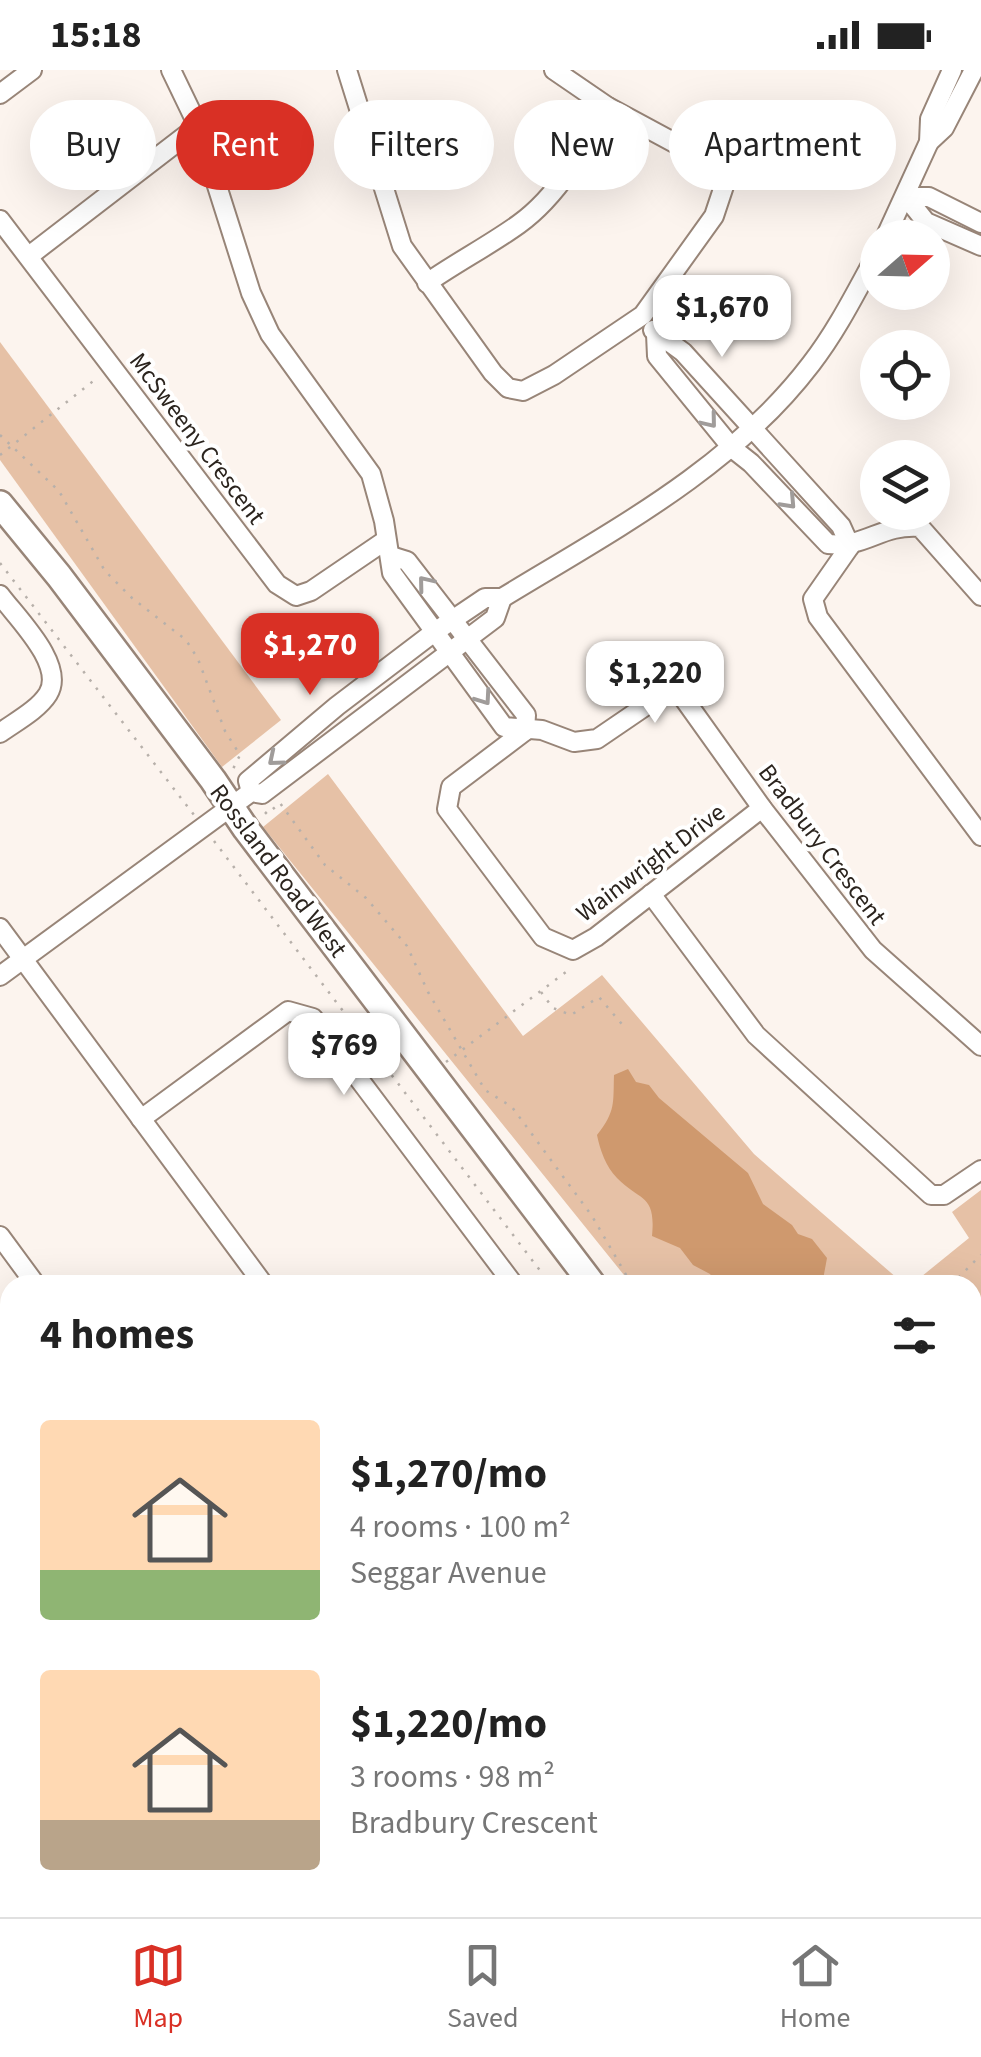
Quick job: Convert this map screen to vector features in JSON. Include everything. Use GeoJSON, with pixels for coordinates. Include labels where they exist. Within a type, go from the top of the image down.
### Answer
{"type":"FeatureCollection","features":[{"type":"Feature","properties":{"kind":"main road","name":"Rossland Road West"},"geometry":{"type":"LineString","coordinates":[[0,504],[241,799],[432,1073],[585,1275]]}},
{"type":"Feature","properties":{"kind":"street"},"geometry":{"type":"LineString","coordinates":[[0,94],[32,70]]}},
{"type":"Feature","properties":{"kind":"street"},"geometry":{"type":"LineString","coordinates":[[171,70],[185,100]]}},
{"type":"Feature","properties":{"kind":"street"},"geometry":{"type":"LineString","coordinates":[[347,70],[402,246],[493,373],[508,388],[523,391],[554,376],[643,315],[714,216],[726,180],[710,162],[649,129]]}},
{"type":"Feature","properties":{"kind":"street"},"geometry":{"type":"LineString","coordinates":[[554,70],[598,100]]}},
{"type":"Feature","properties":{"kind":"street"},"geometry":{"type":"LineString","coordinates":[[894,220],[929,142],[930,119],[952,70]]}},
{"type":"Feature","properties":{"kind":"street"},"geometry":{"type":"LineString","coordinates":[[929,142],[944,128],[974,70]]}},
{"type":"Feature","properties":{"kind":"street"},"geometry":{"type":"LineString","coordinates":[[29,256],[176,143]]}},
{"type":"Feature","properties":{"kind":"street"},"geometry":{"type":"LineString","coordinates":[[218,190],[251,293],[270,334],[371,474],[392,574],[433,633]]}},
{"type":"Feature","properties":{"kind":"street"},"geometry":{"type":"LineString","coordinates":[[428,283],[522,223],[554,190]]}},
{"type":"Feature","properties":{"kind":"street"},"geometry":{"type":"LineString","coordinates":[[906,197],[929,197],[981,223]]}},
{"type":"Feature","properties":{"kind":"street"},"geometry":{"type":"LineString","coordinates":[[906,197],[926,222],[981,246]]}},
{"type":"Feature","properties":{"kind":"street","name":"McSweeny Crescent"},"geometry":{"type":"LineString","coordinates":[[0,220],[277,584],[296,596],[389,548]]}},
{"type":"Feature","properties":{"kind":"street"},"geometry":{"type":"LineString","coordinates":[[241,799],[248,780],[336,706],[433,633],[485,598],[502,598],[674,490],[732,448],[810,366],[860,285]]}},
{"type":"Feature","properties":{"kind":"street"},"geometry":{"type":"LineString","coordinates":[[643,315],[656,334],[683,352],[842,526],[850,546]]}},
{"type":"Feature","properties":{"kind":"street"},"geometry":{"type":"LineString","coordinates":[[656,334],[657,356],[732,448],[828,544],[850,546],[898,525],[920,528],[981,596]]}},
{"type":"Feature","properties":{"kind":"street"},"geometry":{"type":"LineString","coordinates":[[850,546],[813,599],[818,617],[981,836]]}},
{"type":"Feature","properties":{"kind":"street"},"geometry":{"type":"LineString","coordinates":[[389,548],[408,561],[454,618],[526,715],[525,731]]}},
{"type":"Feature","properties":{"kind":"street"},"geometry":{"type":"LineString","coordinates":[[0,595],[49,660],[54,681],[47,696],[0,734]]}},
{"type":"Feature","properties":{"kind":"street"},"geometry":{"type":"LineString","coordinates":[[0,976],[202,826],[241,799],[262,794],[495,618],[502,598]]}},
{"type":"Feature","properties":{"kind":"street","name":"Bradbury Crescent"},"geometry":{"type":"LineString","coordinates":[[433,633],[451,651],[504,727],[542,730],[574,742],[597,740],[666,692],[682,696],[762,808],[873,950],[981,1046]]}},
{"type":"Feature","properties":{"kind":"street","name":"Wainwright Drive"},"geometry":{"type":"LineString","coordinates":[[525,731],[451,787],[448,809],[543,936],[573,950],[596,937],[762,808]]}},
{"type":"Feature","properties":{"kind":"street"},"geometry":{"type":"LineString","coordinates":[[651,894],[756,1035],[931,1195],[944,1195],[981,1170]]}},
{"type":"Feature","properties":{"kind":"street"},"geometry":{"type":"LineString","coordinates":[[0,928],[257,1275]]}},
{"type":"Feature","properties":{"kind":"street"},"geometry":{"type":"LineString","coordinates":[[141,1118],[288,1011],[313,1018],[506,1275]]}},
{"type":"Feature","properties":{"kind":"street"},"geometry":{"type":"LineString","coordinates":[[0,1236],[29,1275]]}},
{"type":"Feature","properties":{"kind":"path"},"geometry":{"type":"LineString","coordinates":[[0,455],[112,366]]}},
{"type":"Feature","properties":{"kind":"path"},"geometry":{"type":"LineString","coordinates":[[0,436],[60,491],[104,571],[186,640],[198,659],[225,730],[240,754],[233,769],[241,799],[267,814],[280,803],[326,866],[387,920],[407,946],[428,992],[485,1090],[512,1106],[592,1216],[626,1275]]}},
{"type":"Feature","properties":{"kind":"path"},"geometry":{"type":"LineString","coordinates":[[0,562],[543,1275]]}},
{"type":"Feature","properties":{"kind":"path"},"geometry":{"type":"LineString","coordinates":[[432,1073],[566,972],[573,950]]}},
{"type":"Feature","properties":{"kind":"path"},"geometry":{"type":"LineString","coordinates":[[540,990],[553,1008],[571,1015],[599,997],[626,1030]]}},
{"type":"Feature","properties":{"kind":"path"},"geometry":{"type":"LineString","coordinates":[[961,1275],[981,1254]]}},
{"type":"Feature","properties":{"kind":"shaded area"},"geometry":{"type":"Polygon","coordinates":[[[0,342],[281,720],[222,767],[0,460],[0,342]]]}},
{"type":"Feature","properties":{"kind":"shaded area"},"geometry":{"type":"Polygon","coordinates":[[[328,774],[523,1036],[602,975],[754,1154],[893,1275],[624,1275],[263,827],[328,774]]]}},
{"type":"Feature","properties":{"kind":"shaded area"},"geometry":{"type":"Polygon","coordinates":[[[628,1069],[636,1082],[649,1085],[659,1098],[748,1173],[763,1204],[798,1234],[812,1239],[827,1258],[824,1275],[711,1275],[693,1265],[680,1248],[652,1236],[649,1206],[613,1174],[597,1135],[610,1113],[614,1075],[628,1069]]]}},
{"type":"Feature","properties":{"kind":"shaded area"},"geometry":{"type":"Polygon","coordinates":[[[981,1190],[981,1275],[923,1275],[969,1238],[952,1212],[981,1190]]]}}]}
